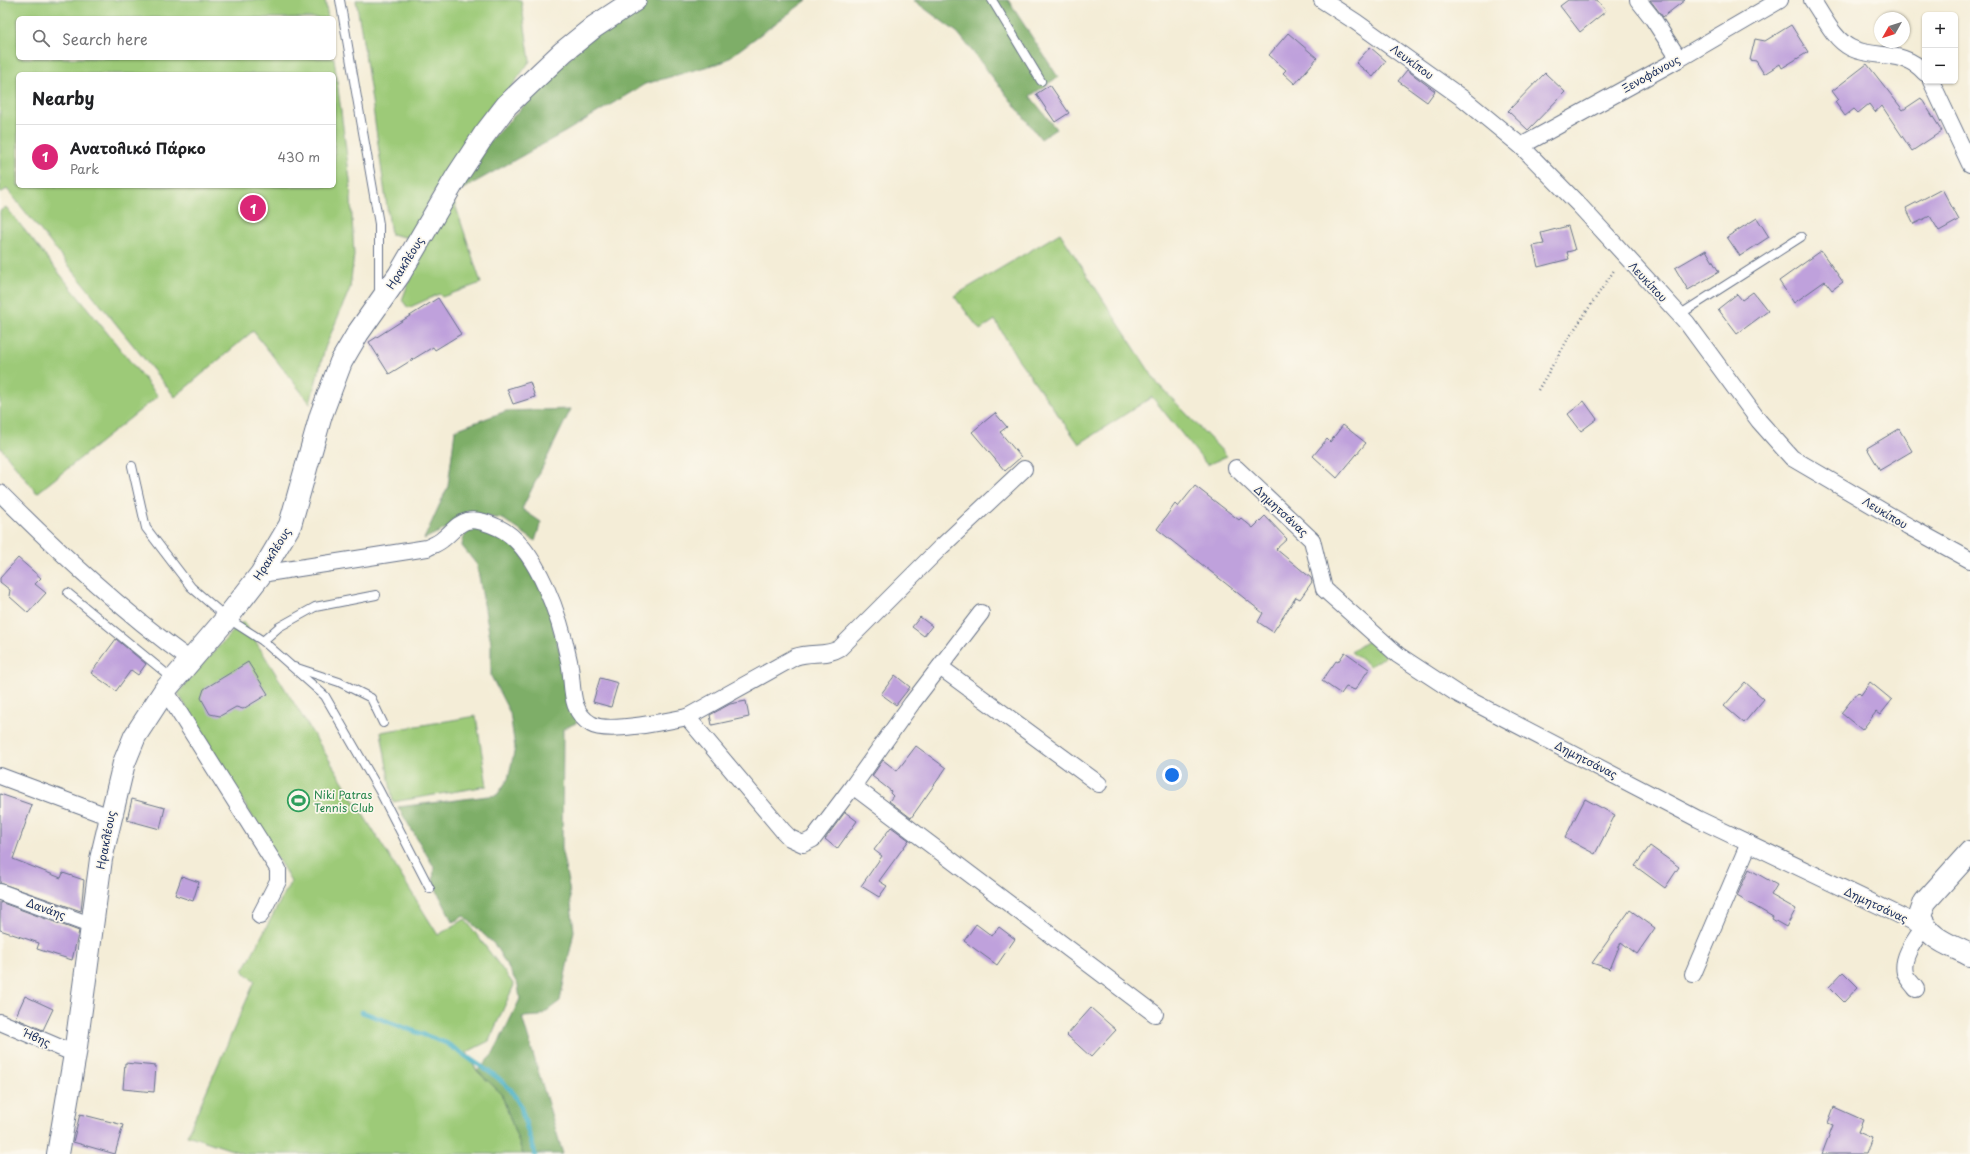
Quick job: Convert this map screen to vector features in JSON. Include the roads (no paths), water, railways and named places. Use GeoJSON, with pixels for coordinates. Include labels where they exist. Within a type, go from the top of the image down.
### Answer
{"type":"FeatureCollection","features":[{"type":"Feature","properties":{"kind":"street","name":"Ηρακλέους"},"geometry":{"type":"LineString","coordinates":[[58,1154],[75,1054],[101,859],[110,817],[129,749],[144,720],[169,685],[227,618],[261,574],[290,525],[321,414],[341,362],[358,333],[399,275],[456,176],[507,105],[562,52],[594,27],[635,0]]}},
{"type":"Feature","properties":{"kind":"street","name":"Λευκίπου"},"geometry":{"type":"LineString","coordinates":[[1322,0],[1459,96],[1521,146],[1579,205],[1679,315],[1758,421],[1792,458],[1912,529],[1970,560]]}},
{"type":"Feature","properties":{"kind":"street"},"geometry":{"type":"LineString","coordinates":[[1638,0],[1653,19],[1679,60]]}},
{"type":"Feature","properties":{"kind":"street","name":"Ξενοφάνους"},"geometry":{"type":"LineString","coordinates":[[1521,146],[1679,60],[1780,0]]}},
{"type":"Feature","properties":{"kind":"street"},"geometry":{"type":"LineString","coordinates":[[1816,1],[1845,44],[1861,51],[1904,58],[1919,66],[1922,70]]}},
{"type":"Feature","properties":{"kind":"street"},"geometry":{"type":"LineString","coordinates":[[1932,84],[1970,164]]}},
{"type":"Feature","properties":{"kind":"street","name":"Δημητσάνας"},"geometry":{"type":"LineString","coordinates":[[1236,468],[1312,540],[1324,589],[1398,654],[1456,693],[1749,843],[1924,927]]}},
{"type":"Feature","properties":{"kind":"street"},"geometry":{"type":"LineString","coordinates":[[261,574],[427,548],[442,540],[464,522],[474,520],[489,524],[514,537],[523,547],[535,566],[549,596],[563,636],[570,666],[575,706],[586,720],[592,725],[608,728],[654,723],[687,717],[795,657],[808,654],[829,654],[840,648],[940,548],[1024,469]]}},
{"type":"Feature","properties":{"kind":"street"},"geometry":{"type":"LineString","coordinates":[[0,493],[96,586],[130,615],[190,660]]}},
{"type":"Feature","properties":{"kind":"street"},"geometry":{"type":"LineString","coordinates":[[687,717],[783,831],[796,842],[803,844],[813,840],[981,613]]}},
{"type":"Feature","properties":{"kind":"street"},"geometry":{"type":"LineString","coordinates":[[940,667],[1099,784]]}},
{"type":"Feature","properties":{"kind":"street"},"geometry":{"type":"LineString","coordinates":[[169,685],[278,869],[278,881],[260,916]]}},
{"type":"Feature","properties":{"kind":"street"},"geometry":{"type":"LineString","coordinates":[[0,776],[110,817]]}},
{"type":"Feature","properties":{"kind":"street"},"geometry":{"type":"LineString","coordinates":[[852,786],[1155,1014]]}},
{"type":"Feature","properties":{"kind":"street"},"geometry":{"type":"LineString","coordinates":[[1693,974],[1749,843]]}},
{"type":"Feature","properties":{"kind":"street","name":"Δημητσάνας"},"geometry":{"type":"LineString","coordinates":[[1924,927],[1920,916],[1925,902],[1970,852]]}},
{"type":"Feature","properties":{"kind":"street","name":"Δανάης"},"geometry":{"type":"LineString","coordinates":[[0,892],[93,926]]}},
{"type":"Feature","properties":{"kind":"street"},"geometry":{"type":"LineString","coordinates":[[1916,989],[1905,974],[1904,963],[1912,943],[1924,927],[1934,937],[1970,955]]}},
{"type":"Feature","properties":{"kind":"street","name":"Ήβης"},"geometry":{"type":"LineString","coordinates":[[0,1022],[75,1054]]}},
{"type":"Feature","properties":{"kind":"lane"},"geometry":{"type":"LineString","coordinates":[[340,0],[379,224],[379,303]]}},
{"type":"Feature","properties":{"kind":"lane"},"geometry":{"type":"LineString","coordinates":[[992,0],[1041,81]]}},
{"type":"Feature","properties":{"kind":"lane"},"geometry":{"type":"LineString","coordinates":[[1679,315],[1801,237]]}},
{"type":"Feature","properties":{"kind":"lane"},"geometry":{"type":"LineString","coordinates":[[132,466],[146,528],[191,587],[227,618],[263,641],[325,696],[379,790],[430,888]]}},
{"type":"Feature","properties":{"kind":"lane"},"geometry":{"type":"LineString","coordinates":[[68,593],[169,685]]}},
{"type":"Feature","properties":{"kind":"lane"},"geometry":{"type":"LineString","coordinates":[[263,641],[279,627],[315,607],[376,595]]}},
{"type":"Feature","properties":{"kind":"lane"},"geometry":{"type":"LineString","coordinates":[[290,665],[339,682],[371,698],[383,723]]}},
{"type":"Feature","properties":{"kind":"waterway"},"geometry":{"type":"LineString","coordinates":[[362,1012],[446,1043],[497,1077],[511,1090],[520,1105],[535,1154]]}},
{"type":"Feature","properties":{"kind":"place","name":"Ανατολικό Πάρκο"},"geometry":{"type":"Point","coordinates":[253,208]}},
{"type":"Feature","properties":{"kind":"place","name":"Niki Patras Tennis Club"},"geometry":{"type":"Point","coordinates":[299,801]}}]}
